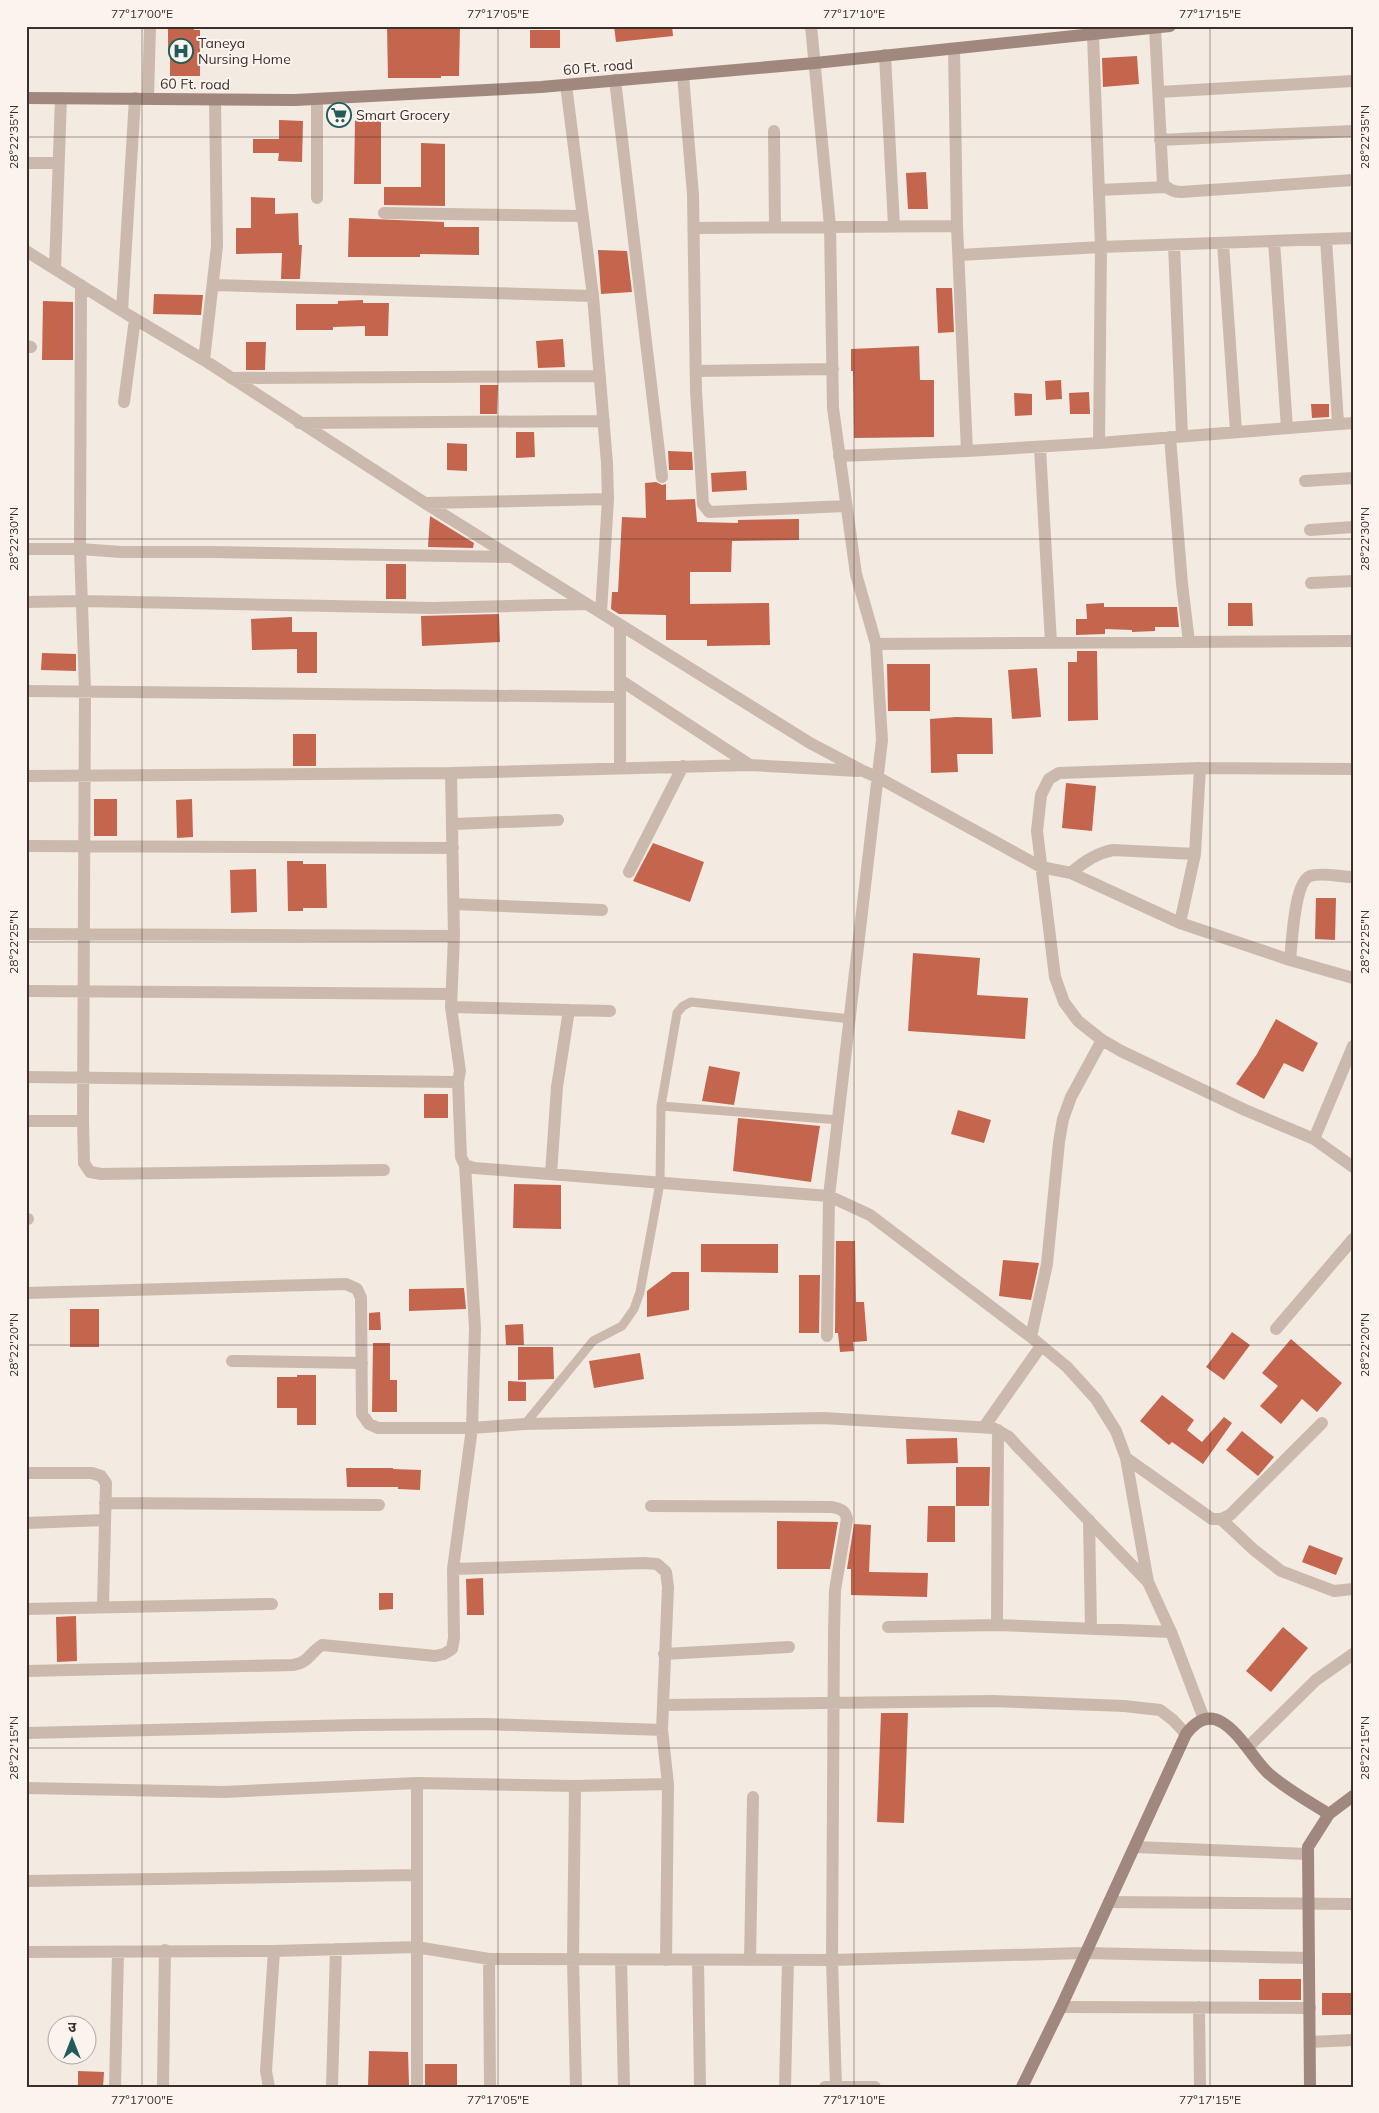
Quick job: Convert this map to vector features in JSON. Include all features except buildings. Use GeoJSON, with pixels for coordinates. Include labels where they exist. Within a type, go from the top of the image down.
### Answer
{"type":"FeatureCollection","features":[{"type":"Feature","properties":{"kind":"street"},"geometry":{"type":"LineString","coordinates":[[122,311],[150,26]]}},
{"type":"Feature","properties":{"kind":"street"},"geometry":{"type":"LineString","coordinates":[[810,26],[830,226],[833,408],[856,574],[876,644],[882,740],[829,1196],[828,1336]]}},
{"type":"Feature","properties":{"kind":"street","name":"60 Ft. road"},"geometry":{"type":"LineString","coordinates":[[26,98],[317,99],[566,85],[1093,36],[1170,26]]}},
{"type":"Feature","properties":{"kind":"street"},"geometry":{"type":"LineString","coordinates":[[1155,28],[1163,184],[1166,187],[1174,192],[1181,192],[1353,180]]}},
{"type":"Feature","properties":{"kind":"street"},"geometry":{"type":"LineString","coordinates":[[1093,36],[1101,247],[1099,443]]}},
{"type":"Feature","properties":{"kind":"street"},"geometry":{"type":"LineString","coordinates":[[954,48],[957,226],[967,451]]}},
{"type":"Feature","properties":{"kind":"street"},"geometry":{"type":"LineString","coordinates":[[885,55],[894,226]]}},
{"type":"Feature","properties":{"kind":"street"},"geometry":{"type":"LineString","coordinates":[[683,75],[694,228],[696,371],[703,504],[709,512],[846,506]]}},
{"type":"Feature","properties":{"kind":"street"},"geometry":{"type":"LineString","coordinates":[[615,80],[662,476]]}},
{"type":"Feature","properties":{"kind":"street"},"geometry":{"type":"LineString","coordinates":[[1159,92],[1353,80]]}},
{"type":"Feature","properties":{"kind":"street"},"geometry":{"type":"LineString","coordinates":[[566,85],[593,296],[604,420],[608,499],[600,612]]}},
{"type":"Feature","properties":{"kind":"street"},"geometry":{"type":"LineString","coordinates":[[55,269],[61,98]]}},
{"type":"Feature","properties":{"kind":"street"},"geometry":{"type":"LineString","coordinates":[[317,99],[317,198]]}},
{"type":"Feature","properties":{"kind":"street"},"geometry":{"type":"LineString","coordinates":[[204,360],[217,246],[215,100]]}},
{"type":"Feature","properties":{"kind":"street"},"geometry":{"type":"LineString","coordinates":[[774,131],[775,226]]}},
{"type":"Feature","properties":{"kind":"street"},"geometry":{"type":"LineString","coordinates":[[1160,140],[1353,131]]}},
{"type":"Feature","properties":{"kind":"street"},"geometry":{"type":"LineString","coordinates":[[26,163],[58,163]]}},
{"type":"Feature","properties":{"kind":"street"},"geometry":{"type":"LineString","coordinates":[[1099,190],[1166,187]]}},
{"type":"Feature","properties":{"kind":"street"},"geometry":{"type":"LineString","coordinates":[[384,213],[582,216]]}},
{"type":"Feature","properties":{"kind":"street"},"geometry":{"type":"LineString","coordinates":[[694,228],[957,226]]}},
{"type":"Feature","properties":{"kind":"street"},"geometry":{"type":"LineString","coordinates":[[958,255],[1101,247],[1353,238]]}},
{"type":"Feature","properties":{"kind":"street"},"geometry":{"type":"LineString","coordinates":[[1326,239],[1338,424]]}},
{"type":"Feature","properties":{"kind":"street"},"geometry":{"type":"LineString","coordinates":[[1274,241],[1287,428]]}},
{"type":"Feature","properties":{"kind":"street"},"geometry":{"type":"LineString","coordinates":[[1223,243],[1236,431]]}},
{"type":"Feature","properties":{"kind":"street"},"geometry":{"type":"LineString","coordinates":[[1174,245],[1176,436],[1182,584],[1189,642]]}},
{"type":"Feature","properties":{"kind":"street"},"geometry":{"type":"LineString","coordinates":[[26,251],[204,360],[298,423],[810,743],[879,778],[1041,867],[1071,874],[1180,923],[1290,960],[1353,978]]}},
{"type":"Feature","properties":{"kind":"street"},"geometry":{"type":"LineString","coordinates":[[81,285],[80,549],[85,690],[86,846],[84,1162],[90,1172],[101,1174],[384,1170]]}},
{"type":"Feature","properties":{"kind":"street"},"geometry":{"type":"LineString","coordinates":[[213,285],[593,296]]}},
{"type":"Feature","properties":{"kind":"street"},"geometry":{"type":"LineString","coordinates":[[124,402],[135,319]]}},
{"type":"Feature","properties":{"kind":"street"},"geometry":{"type":"LineString","coordinates":[[696,371],[833,369]]}},
{"type":"Feature","properties":{"kind":"street"},"geometry":{"type":"LineString","coordinates":[[232,378],[600,376]]}},
{"type":"Feature","properties":{"kind":"street"},"geometry":{"type":"LineString","coordinates":[[298,423],[604,420]]}},
{"type":"Feature","properties":{"kind":"street"},"geometry":{"type":"LineString","coordinates":[[839,456],[1040,448],[1353,423]]}},
{"type":"Feature","properties":{"kind":"street"},"geometry":{"type":"LineString","coordinates":[[1040,448],[1051,643]]}},
{"type":"Feature","properties":{"kind":"street"},"geometry":{"type":"LineString","coordinates":[[1305,481],[1353,478]]}},
{"type":"Feature","properties":{"kind":"street"},"geometry":{"type":"LineString","coordinates":[[425,503],[608,499]]}},
{"type":"Feature","properties":{"kind":"street"},"geometry":{"type":"LineString","coordinates":[[1310,530],[1353,527]]}},
{"type":"Feature","properties":{"kind":"street"},"geometry":{"type":"LineString","coordinates":[[26,549],[511,557]]}},
{"type":"Feature","properties":{"kind":"street"},"geometry":{"type":"LineString","coordinates":[[1311,584],[1353,581]]}},
{"type":"Feature","properties":{"kind":"street"},"geometry":{"type":"LineString","coordinates":[[26,602],[83,601],[433,608],[587,604]]}},
{"type":"Feature","properties":{"kind":"street"},"geometry":{"type":"LineString","coordinates":[[620,625],[620,768]]}},
{"type":"Feature","properties":{"kind":"street"},"geometry":{"type":"LineString","coordinates":[[876,644],[1353,640]]}},
{"type":"Feature","properties":{"kind":"street"},"geometry":{"type":"LineString","coordinates":[[620,680],[750,765]]}},
{"type":"Feature","properties":{"kind":"street"},"geometry":{"type":"LineString","coordinates":[[26,691],[85,690],[620,697]]}},
{"type":"Feature","properties":{"kind":"street"},"geometry":{"type":"LineString","coordinates":[[26,776],[451,773],[750,765],[863,771]]}},
{"type":"Feature","properties":{"kind":"street"},"geometry":{"type":"LineString","coordinates":[[629,872],[683,766]]}},
{"type":"Feature","properties":{"kind":"street"},"geometry":{"type":"LineString","coordinates":[[1180,923],[1195,854],[1200,768]]}},
{"type":"Feature","properties":{"kind":"street"},"geometry":{"type":"LineString","coordinates":[[1353,769],[1200,768],[1058,773],[1049,779],[1041,795],[1037,821],[1037,839],[1055,977],[1058,990],[1064,1002],[1078,1021],[1102,1040],[1121,1051],[1245,1110],[1314,1139],[1353,1167]]}},
{"type":"Feature","properties":{"kind":"street"},"geometry":{"type":"LineString","coordinates":[[26,1671],[292,1665],[309,1659],[316,1649],[322,1645],[435,1656],[444,1654],[452,1649],[454,1638],[453,1569],[472,1428],[475,1328],[465,1165],[461,1157],[458,1082],[460,1071],[451,1000],[454,936],[454,824],[451,773]]}},
{"type":"Feature","properties":{"kind":"street"},"geometry":{"type":"LineString","coordinates":[[454,824],[558,820]]}},
{"type":"Feature","properties":{"kind":"street"},"geometry":{"type":"LineString","coordinates":[[26,846],[453,848]]}},
{"type":"Feature","properties":{"kind":"street"},"geometry":{"type":"LineString","coordinates":[[1071,874],[1080,865],[1102,852],[1113,850],[1195,854]]}},
{"type":"Feature","properties":{"kind":"street"},"geometry":{"type":"LineString","coordinates":[[1290,960],[1298,897],[1303,882],[1308,877],[1316,875],[1353,878]]}},
{"type":"Feature","properties":{"kind":"street"},"geometry":{"type":"LineString","coordinates":[[454,904],[602,910]]}},
{"type":"Feature","properties":{"kind":"street"},"geometry":{"type":"LineString","coordinates":[[26,934],[454,936]]}},
{"type":"Feature","properties":{"kind":"street"},"geometry":{"type":"LineString","coordinates":[[26,991],[451,1000],[569,1010],[610,1011]]}},
{"type":"Feature","properties":{"kind":"street"},"geometry":{"type":"LineString","coordinates":[[551,1174],[557,1087],[569,1010]]}},
{"type":"Feature","properties":{"kind":"street"},"geometry":{"type":"LineString","coordinates":[[984,1427],[1036,1341],[1047,1264],[1063,1119],[1071,1097],[1102,1040]]}},
{"type":"Feature","properties":{"kind":"street"},"geometry":{"type":"LineString","coordinates":[[1314,1139],[1353,1046]]}},
{"type":"Feature","properties":{"kind":"street"},"geometry":{"type":"LineString","coordinates":[[26,1077],[458,1082]]}},
{"type":"Feature","properties":{"kind":"street"},"geometry":{"type":"LineString","coordinates":[[26,1121],[83,1121]]}},
{"type":"Feature","properties":{"kind":"street"},"geometry":{"type":"LineString","coordinates":[[465,1165],[474,1168],[829,1196],[870,1215],[1036,1341],[1067,1367],[1096,1399],[1116,1431],[1126,1458],[1148,1582],[1171,1632],[1204,1719]]}},
{"type":"Feature","properties":{"kind":"street"},"geometry":{"type":"LineString","coordinates":[[1276,1329],[1353,1239]]}},
{"type":"Feature","properties":{"kind":"street"},"geometry":{"type":"LineString","coordinates":[[26,1293],[346,1284],[357,1289],[361,1298],[362,1414],[369,1424],[378,1428],[472,1428],[525,1424],[823,1418],[984,1427],[998,1430],[1013,1442],[1148,1582]]}},
{"type":"Feature","properties":{"kind":"street"},"geometry":{"type":"LineString","coordinates":[[232,1361],[362,1363]]}},
{"type":"Feature","properties":{"kind":"street"},"geometry":{"type":"LineString","coordinates":[[1126,1458],[1212,1519],[1221,1519],[1230,1516],[1322,1423]]}},
{"type":"Feature","properties":{"kind":"street"},"geometry":{"type":"LineString","coordinates":[[997,1625],[998,1430]]}},
{"type":"Feature","properties":{"kind":"street"},"geometry":{"type":"LineString","coordinates":[[26,1473],[92,1472],[101,1476],[106,1483],[103,1606]]}},
{"type":"Feature","properties":{"kind":"street"},"geometry":{"type":"LineString","coordinates":[[105,1503],[379,1505]]}},
{"type":"Feature","properties":{"kind":"street"},"geometry":{"type":"LineString","coordinates":[[651,1506],[832,1507],[845,1512],[847,1520],[835,1590],[832,1960],[836,2086]]}},
{"type":"Feature","properties":{"kind":"street"},"geometry":{"type":"LineString","coordinates":[[1221,1519],[1254,1550],[1281,1571],[1334,1590],[1353,1590]]}},
{"type":"Feature","properties":{"kind":"street"},"geometry":{"type":"LineString","coordinates":[[26,1523],[105,1520]]}},
{"type":"Feature","properties":{"kind":"street"},"geometry":{"type":"LineString","coordinates":[[1089,1520],[1091,1629]]}},
{"type":"Feature","properties":{"kind":"street"},"geometry":{"type":"LineString","coordinates":[[453,1569],[657,1564],[666,1572],[668,1587],[662,1730],[668,1784],[666,1960]]}},
{"type":"Feature","properties":{"kind":"street"},"geometry":{"type":"LineString","coordinates":[[26,1609],[272,1604]]}},
{"type":"Feature","properties":{"kind":"street"},"geometry":{"type":"LineString","coordinates":[[888,1627],[997,1625],[1171,1632]]}},
{"type":"Feature","properties":{"kind":"street"},"geometry":{"type":"LineString","coordinates":[[664,1654],[788,1647]]}},
{"type":"Feature","properties":{"kind":"street"},"geometry":{"type":"LineString","coordinates":[[1248,1747],[1316,1680],[1353,1654]]}},
{"type":"Feature","properties":{"kind":"street"},"geometry":{"type":"LineString","coordinates":[[663,1705],[993,1701],[1145,1707],[1160,1710],[1186,1734]]}},
{"type":"Feature","properties":{"kind":"street"},"geometry":{"type":"LineString","coordinates":[[1022,2087],[1191,1726],[1204,1719],[1216,1719],[1226,1724],[1248,1747],[1267,1772],[1290,1790],[1329,1814]]}},
{"type":"Feature","properties":{"kind":"street"},"geometry":{"type":"LineString","coordinates":[[26,1732],[484,1724],[662,1730]]}},
{"type":"Feature","properties":{"kind":"street"},"geometry":{"type":"LineString","coordinates":[[26,1788],[224,1792],[417,1783],[575,1786],[668,1784]]}},
{"type":"Feature","properties":{"kind":"street"},"geometry":{"type":"LineString","coordinates":[[416,2087],[417,1783]]}},
{"type":"Feature","properties":{"kind":"street"},"geometry":{"type":"LineString","coordinates":[[575,1786],[573,1959],[576,2087]]}},
{"type":"Feature","properties":{"kind":"street"},"geometry":{"type":"LineString","coordinates":[[1310,2087],[1308,1847],[1329,1814],[1353,1796]]}},
{"type":"Feature","properties":{"kind":"street"},"geometry":{"type":"LineString","coordinates":[[750,1960],[753,1797]]}},
{"type":"Feature","properties":{"kind":"street"},"geometry":{"type":"LineString","coordinates":[[1135,1847],[1307,1854]]}},
{"type":"Feature","properties":{"kind":"street"},"geometry":{"type":"LineString","coordinates":[[26,1880],[417,1875]]}},
{"type":"Feature","properties":{"kind":"street"},"geometry":{"type":"LineString","coordinates":[[1109,1902],[1353,1904]]}},
{"type":"Feature","properties":{"kind":"street"},"geometry":{"type":"LineString","coordinates":[[26,1952],[274,1951],[416,1947],[489,1959],[832,1960],[1084,1953],[1309,1958]]}},
{"type":"Feature","properties":{"kind":"street"},"geometry":{"type":"LineString","coordinates":[[332,2087],[336,1949]]}},
{"type":"Feature","properties":{"kind":"street"},"geometry":{"type":"LineString","coordinates":[[163,2087],[165,1950]]}},
{"type":"Feature","properties":{"kind":"street"},"geometry":{"type":"LineString","coordinates":[[268,2087],[266,2071],[274,1951]]}},
{"type":"Feature","properties":{"kind":"street"},"geometry":{"type":"LineString","coordinates":[[115,2087],[118,1953]]}},
{"type":"Feature","properties":{"kind":"street"},"geometry":{"type":"LineString","coordinates":[[489,1959],[490,2087]]}},
{"type":"Feature","properties":{"kind":"street"},"geometry":{"type":"LineString","coordinates":[[621,1960],[624,2087]]}},
{"type":"Feature","properties":{"kind":"street"},"geometry":{"type":"LineString","coordinates":[[698,1960],[700,2087]]}},
{"type":"Feature","properties":{"kind":"street"},"geometry":{"type":"LineString","coordinates":[[786,2087],[788,1960]]}},
{"type":"Feature","properties":{"kind":"street"},"geometry":{"type":"LineString","coordinates":[[1061,2007],[1310,2008]]}},
{"type":"Feature","properties":{"kind":"street"},"geometry":{"type":"LineString","coordinates":[[1199,2007],[1200,2087]]}},
{"type":"Feature","properties":{"kind":"street"},"geometry":{"type":"LineString","coordinates":[[1310,2042],[1353,2040]]}},
{"type":"Feature","properties":{"kind":"street"},"geometry":{"type":"LineString","coordinates":[[824,2087],[875,2087]]}},
{"type":"Feature","properties":{"kind":"lane"},"geometry":{"type":"LineString","coordinates":[[525,1424],[588,1347],[593,1342],[622,1326],[634,1309],[640,1292],[660,1183],[661,1106],[678,1013],[683,1006],[690,1002],[851,1019]]}},
{"type":"Feature","properties":{"kind":"lane"},"geometry":{"type":"LineString","coordinates":[[661,1106],[838,1120]]}},
{"type":"Feature","properties":{"kind":"place","name":"Taneya Nursing Home"},"geometry":{"type":"Point","coordinates":[181,51]}},
{"type":"Feature","properties":{"kind":"place","name":"Smart Grocery"},"geometry":{"type":"Point","coordinates":[339,115]}}]}
